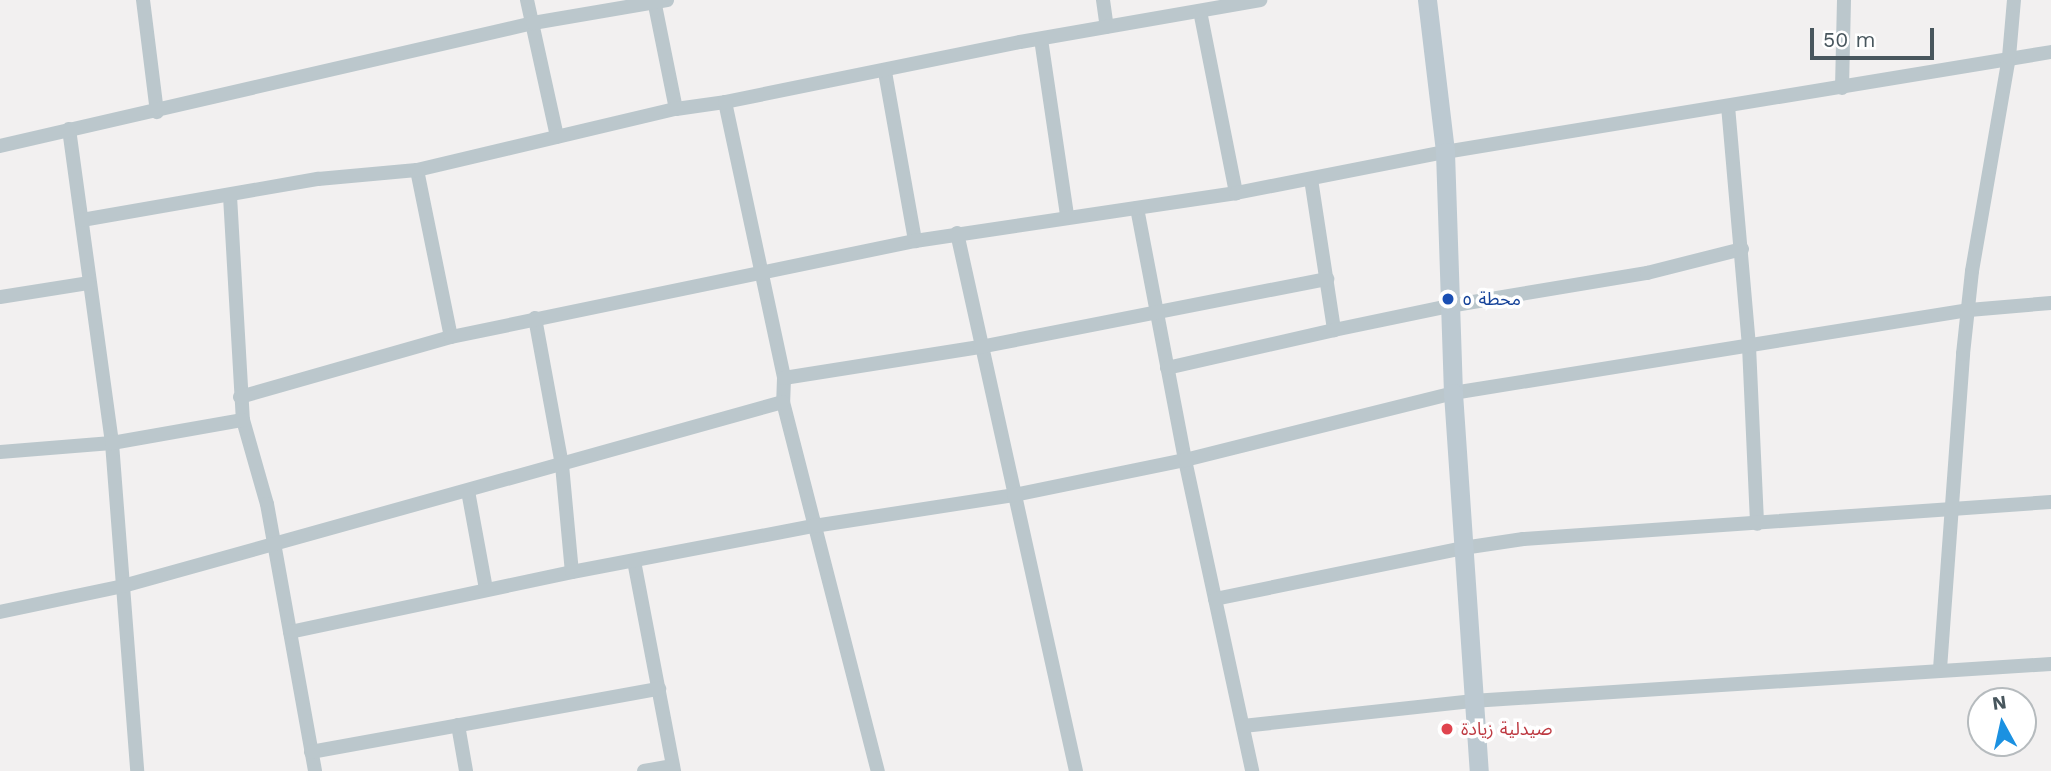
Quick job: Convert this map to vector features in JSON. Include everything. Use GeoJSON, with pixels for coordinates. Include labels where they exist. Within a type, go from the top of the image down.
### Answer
{"type":"FeatureCollection","features":[{"type":"Feature","properties":{"kind":"street"},"geometry":{"type":"LineString","coordinates":[[143,0],[157,112]]}},
{"type":"Feature","properties":{"kind":"street"},"geometry":{"type":"LineString","coordinates":[[527,0],[557,137]]}},
{"type":"Feature","properties":{"kind":"street"},"geometry":{"type":"LineString","coordinates":[[1103,0],[1107,27]]}},
{"type":"Feature","properties":{"kind":"street"},"geometry":{"type":"LineString","coordinates":[[82,220],[230,196],[318,178],[417,170],[676,109],[725,102],[1041,39],[1260,0]]}},
{"type":"Feature","properties":{"kind":"street"},"geometry":{"type":"LineString","coordinates":[[1427,0],[1445,152],[1452,393],[1479,771]]}},
{"type":"Feature","properties":{"kind":"street"},"geometry":{"type":"LineString","coordinates":[[1842,88],[1844,0]]}},
{"type":"Feature","properties":{"kind":"street"},"geometry":{"type":"LineString","coordinates":[[1940,669],[1954,510],[1963,354],[1972,271],[2009,57],[2014,0]]}},
{"type":"Feature","properties":{"kind":"street"},"geometry":{"type":"LineString","coordinates":[[0,146],[157,112],[533,23],[659,1],[676,109]]}},
{"type":"Feature","properties":{"kind":"street"},"geometry":{"type":"LineString","coordinates":[[1200,11],[1236,193]]}},
{"type":"Feature","properties":{"kind":"street"},"geometry":{"type":"LineString","coordinates":[[1041,39],[1067,216]]}},
{"type":"Feature","properties":{"kind":"street"},"geometry":{"type":"LineString","coordinates":[[240,397],[451,337],[759,271],[915,241],[1067,216],[1236,193],[1445,152],[2051,52]]}},
{"type":"Feature","properties":{"kind":"street"},"geometry":{"type":"LineString","coordinates":[[885,72],[915,241]]}},
{"type":"Feature","properties":{"kind":"street"},"geometry":{"type":"LineString","coordinates":[[725,102],[784,378],[783,402],[878,771]]}},
{"type":"Feature","properties":{"kind":"street"},"geometry":{"type":"LineString","coordinates":[[1728,106],[1749,346],[1757,524]]}},
{"type":"Feature","properties":{"kind":"street"},"geometry":{"type":"LineString","coordinates":[[69,130],[88,283],[113,443],[137,771]]}},
{"type":"Feature","properties":{"kind":"street"},"geometry":{"type":"LineString","coordinates":[[417,170],[451,337]]}},
{"type":"Feature","properties":{"kind":"street"},"geometry":{"type":"LineString","coordinates":[[1311,179],[1334,330]]}},
{"type":"Feature","properties":{"kind":"street"},"geometry":{"type":"LineString","coordinates":[[230,196],[243,420],[267,504],[314,771]]}},
{"type":"Feature","properties":{"kind":"street"},"geometry":{"type":"LineString","coordinates":[[1137,208],[1185,460],[1252,771]]}},
{"type":"Feature","properties":{"kind":"street"},"geometry":{"type":"LineString","coordinates":[[957,233],[980,347],[1076,771]]}},
{"type":"Feature","properties":{"kind":"street"},"geometry":{"type":"LineString","coordinates":[[1167,368],[1450,306],[1647,273],[1742,249]]}},
{"type":"Feature","properties":{"kind":"street"},"geometry":{"type":"LineString","coordinates":[[784,378],[980,347],[1327,279]]}},
{"type":"Feature","properties":{"kind":"street"},"geometry":{"type":"LineString","coordinates":[[0,297],[88,283]]}},
{"type":"Feature","properties":{"kind":"street"},"geometry":{"type":"LineString","coordinates":[[290,632],[572,572],[814,526],[1014,495],[1185,460],[1452,393],[1969,310],[2051,303]]}},
{"type":"Feature","properties":{"kind":"street"},"geometry":{"type":"LineString","coordinates":[[535,318],[562,466],[572,572]]}},
{"type":"Feature","properties":{"kind":"street"},"geometry":{"type":"LineString","coordinates":[[0,612],[123,586],[562,466],[783,402]]}},
{"type":"Feature","properties":{"kind":"street"},"geometry":{"type":"LineString","coordinates":[[0,452],[113,443],[243,420]]}},
{"type":"Feature","properties":{"kind":"street"},"geometry":{"type":"LineString","coordinates":[[468,491],[486,589]]}},
{"type":"Feature","properties":{"kind":"street"},"geometry":{"type":"LineString","coordinates":[[1214,598],[1463,548],[1523,539],[2051,502]]}},
{"type":"Feature","properties":{"kind":"street"},"geometry":{"type":"LineString","coordinates":[[634,561],[674,768],[644,771]]}},
{"type":"Feature","properties":{"kind":"street"},"geometry":{"type":"LineString","coordinates":[[1243,726],[1472,701],[2051,664]]}},
{"type":"Feature","properties":{"kind":"street"},"geometry":{"type":"LineString","coordinates":[[311,752],[659,689]]}},
{"type":"Feature","properties":{"kind":"street"},"geometry":{"type":"LineString","coordinates":[[458,725],[466,771]]}},
{"type":"Feature","properties":{"kind":"place","name":"محطة ٥"},"geometry":{"type":"Point","coordinates":[1448,299]}},
{"type":"Feature","properties":{"kind":"place","name":"صيدلية زيادة"},"geometry":{"type":"Point","coordinates":[1447,729]}}]}
